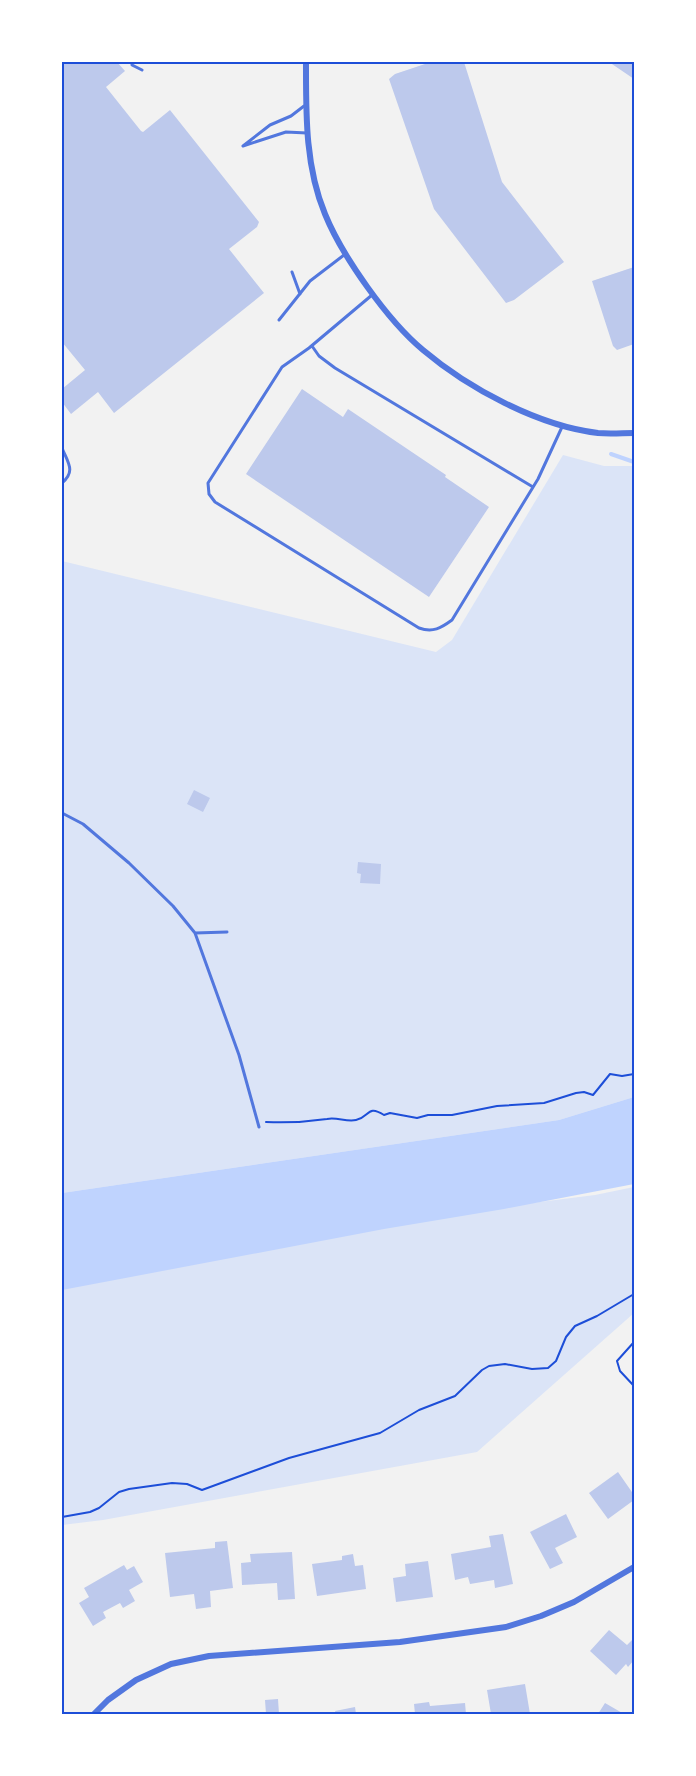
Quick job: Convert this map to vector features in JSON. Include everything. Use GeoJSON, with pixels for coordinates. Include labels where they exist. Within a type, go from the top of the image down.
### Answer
{"type":"FeatureCollection","features":[{"type":"Feature","properties":{"kind":"street"},"geometry":{"type":"LineString","coordinates":[[306,62],[307,133],[315,182],[325,215],[346,254],[372,294],[421,349],[454,375],[519,409],[563,425],[598,433],[634,433]]}},
{"type":"Feature","properties":{"kind":"street"},"geometry":{"type":"LineString","coordinates":[[94,1714],[108,1700],[136,1680],[171,1664],[209,1656],[400,1642],[506,1627],[574,1602],[634,1567]]}},
{"type":"Feature","properties":{"kind":"lane"},"geometry":{"type":"LineString","coordinates":[[132,62],[142,70]]}},
{"type":"Feature","properties":{"kind":"lane"},"geometry":{"type":"LineString","coordinates":[[306,105],[291,116],[270,125],[243,146],[286,132],[307,133]]}},
{"type":"Feature","properties":{"kind":"lane"},"geometry":{"type":"LineString","coordinates":[[279,320],[310,281],[346,254]]}},
{"type":"Feature","properties":{"kind":"lane"},"geometry":{"type":"LineString","coordinates":[[292,272],[300,294]]}},
{"type":"Feature","properties":{"kind":"lane"},"geometry":{"type":"LineString","coordinates":[[372,294],[312,346],[282,367],[208,483],[209,494],[215,502],[428,632],[452,620],[533,487],[563,425]]}},
{"type":"Feature","properties":{"kind":"lane"},"geometry":{"type":"LineString","coordinates":[[312,346],[319,356],[335,368],[533,487]]}},
{"type":"Feature","properties":{"kind":"lane"},"geometry":{"type":"LineString","coordinates":[[62,448],[71,470],[69,477],[62,483]]}},
{"type":"Feature","properties":{"kind":"lane"},"geometry":{"type":"LineString","coordinates":[[62,813],[83,824],[129,863],[173,906],[195,933],[239,1056],[259,1127]]}},
{"type":"Feature","properties":{"kind":"lane"},"geometry":{"type":"LineString","coordinates":[[195,933],[227,932]]}},
{"type":"Feature","properties":{"kind":"path"},"geometry":{"type":"LineString","coordinates":[[254,1109],[264,1122],[291,1124],[328,1118],[360,1119],[368,1111],[374,1110],[384,1115],[390,1113],[417,1118],[428,1115],[452,1115],[496,1106],[544,1103],[576,1093],[584,1092],[593,1095],[610,1074],[622,1076],[634,1074]]}},
{"type":"Feature","properties":{"kind":"path"},"geometry":{"type":"LineString","coordinates":[[62,1517],[99,1508],[119,1492],[129,1489],[172,1483],[187,1484],[202,1490],[289,1458],[380,1433],[419,1410],[455,1396],[489,1366],[505,1364],[532,1369],[548,1368],[556,1361],[566,1337],[575,1326],[634,1294]]}},
{"type":"Feature","properties":{"kind":"path"},"geometry":{"type":"LineString","coordinates":[[634,1342],[617,1361],[620,1371],[634,1386]]}},
{"type":"Feature","properties":{"kind":"shaded area"},"geometry":{"type":"Polygon","coordinates":[[[563,455],[604,466],[634,466],[634,1097],[559,1120],[62,1193],[62,561],[436,652],[452,640],[563,455]]]}},
{"type":"Feature","properties":{"kind":"shaded area"},"geometry":{"type":"Polygon","coordinates":[[[634,1187],[634,1313],[477,1452],[103,1520],[62,1525],[62,1289],[419,1217],[595,1195],[634,1187]]]}},
{"type":"Feature","properties":{"kind":"water"},"geometry":{"type":"Polygon","coordinates":[[[634,1097],[634,1184],[62,1290],[62,1193],[559,1120],[634,1097]]]}},
{"type":"Feature","properties":{"kind":"building"},"geometry":{"type":"Polygon","coordinates":[[[62,62],[117,62],[125,71],[106,87],[141,131],[143,132],[170,110],[259,222],[257,227],[229,249],[264,293],[114,413],[98,392],[71,414],[62,402],[62,389],[85,370],[62,342],[62,62]]]}},
{"type":"Feature","properties":{"kind":"building"},"geometry":{"type":"Polygon","coordinates":[[[431,62],[464,62],[502,182],[564,262],[514,300],[506,303],[434,209],[389,79],[395,74],[431,62]]]}},
{"type":"Feature","properties":{"kind":"building"},"geometry":{"type":"Polygon","coordinates":[[[609,62],[634,62],[634,79],[609,62]]]}},
{"type":"Feature","properties":{"kind":"building"},"geometry":{"type":"Polygon","coordinates":[[[634,267],[634,344],[617,350],[613,346],[592,281],[634,267]]]}},
{"type":"Feature","properties":{"kind":"building"},"geometry":{"type":"Polygon","coordinates":[[[302,389],[343,417],[348,409],[489,507],[429,597],[246,474],[302,389]]]}},
{"type":"Feature","properties":{"kind":"building"},"geometry":{"type":"Polygon","coordinates":[[[194,790],[210,798],[203,812],[187,804],[194,790]]]}},
{"type":"Feature","properties":{"kind":"building"},"geometry":{"type":"Polygon","coordinates":[[[358,862],[381,864],[380,884],[360,883],[361,874],[357,873],[358,862]]]}},
{"type":"Feature","properties":{"kind":"building"},"geometry":{"type":"Polygon","coordinates":[[[618,1472],[634,1495],[634,1500],[608,1519],[589,1493],[618,1472]]]}},
{"type":"Feature","properties":{"kind":"building"},"geometry":{"type":"Polygon","coordinates":[[[566,1514],[577,1537],[555,1548],[563,1563],[550,1569],[530,1532],[566,1514]]]}},
{"type":"Feature","properties":{"kind":"building"},"geometry":{"type":"Polygon","coordinates":[[[503,1534],[513,1584],[495,1588],[494,1580],[470,1584],[468,1577],[455,1580],[451,1554],[491,1547],[489,1536],[503,1534]]]}},
{"type":"Feature","properties":{"kind":"building"},"geometry":{"type":"Polygon","coordinates":[[[227,1541],[233,1588],[210,1591],[211,1607],[196,1609],[194,1594],[170,1597],[165,1553],[215,1548],[215,1542],[227,1541]]]}},
{"type":"Feature","properties":{"kind":"building"},"geometry":{"type":"Polygon","coordinates":[[[292,1552],[295,1599],[278,1600],[277,1583],[242,1585],[241,1563],[251,1562],[250,1554],[292,1552]]]}},
{"type":"Feature","properties":{"kind":"building"},"geometry":{"type":"Polygon","coordinates":[[[353,1554],[355,1566],[363,1565],[366,1589],[317,1596],[312,1564],[342,1560],[342,1556],[353,1554]]]}},
{"type":"Feature","properties":{"kind":"building"},"geometry":{"type":"Polygon","coordinates":[[[428,1561],[433,1597],[396,1602],[393,1578],[406,1576],[405,1564],[428,1561]]]}},
{"type":"Feature","properties":{"kind":"building"},"geometry":{"type":"Polygon","coordinates":[[[124,1565],[127,1570],[134,1566],[143,1582],[129,1590],[135,1601],[123,1608],[120,1603],[103,1612],[106,1618],[93,1626],[79,1603],[89,1597],[84,1588],[124,1565]]]}},
{"type":"Feature","properties":{"kind":"building"},"geometry":{"type":"Polygon","coordinates":[[[609,1630],[627,1645],[634,1640],[634,1660],[628,1667],[626,1664],[616,1675],[590,1651],[609,1630]]]}},
{"type":"Feature","properties":{"kind":"building"},"geometry":{"type":"Polygon","coordinates":[[[525,1684],[530,1714],[491,1714],[487,1690],[525,1684]]]}},
{"type":"Feature","properties":{"kind":"building"},"geometry":{"type":"Polygon","coordinates":[[[278,1699],[279,1714],[266,1714],[265,1700],[278,1699]]]}},
{"type":"Feature","properties":{"kind":"building"},"geometry":{"type":"Polygon","coordinates":[[[429,1702],[430,1706],[465,1703],[466,1714],[415,1714],[414,1704],[429,1702]]]}},
{"type":"Feature","properties":{"kind":"building"},"geometry":{"type":"Polygon","coordinates":[[[605,1703],[624,1714],[598,1714],[605,1703]]]}},
{"type":"Feature","properties":{"kind":"building"},"geometry":{"type":"Polygon","coordinates":[[[355,1707],[356,1714],[336,1714],[335,1711],[355,1707]]]}},
{"type":"Feature","properties":{"kind":"waterway"},"geometry":{"type":"LineString","coordinates":[[611,454],[634,462]]}}]}
